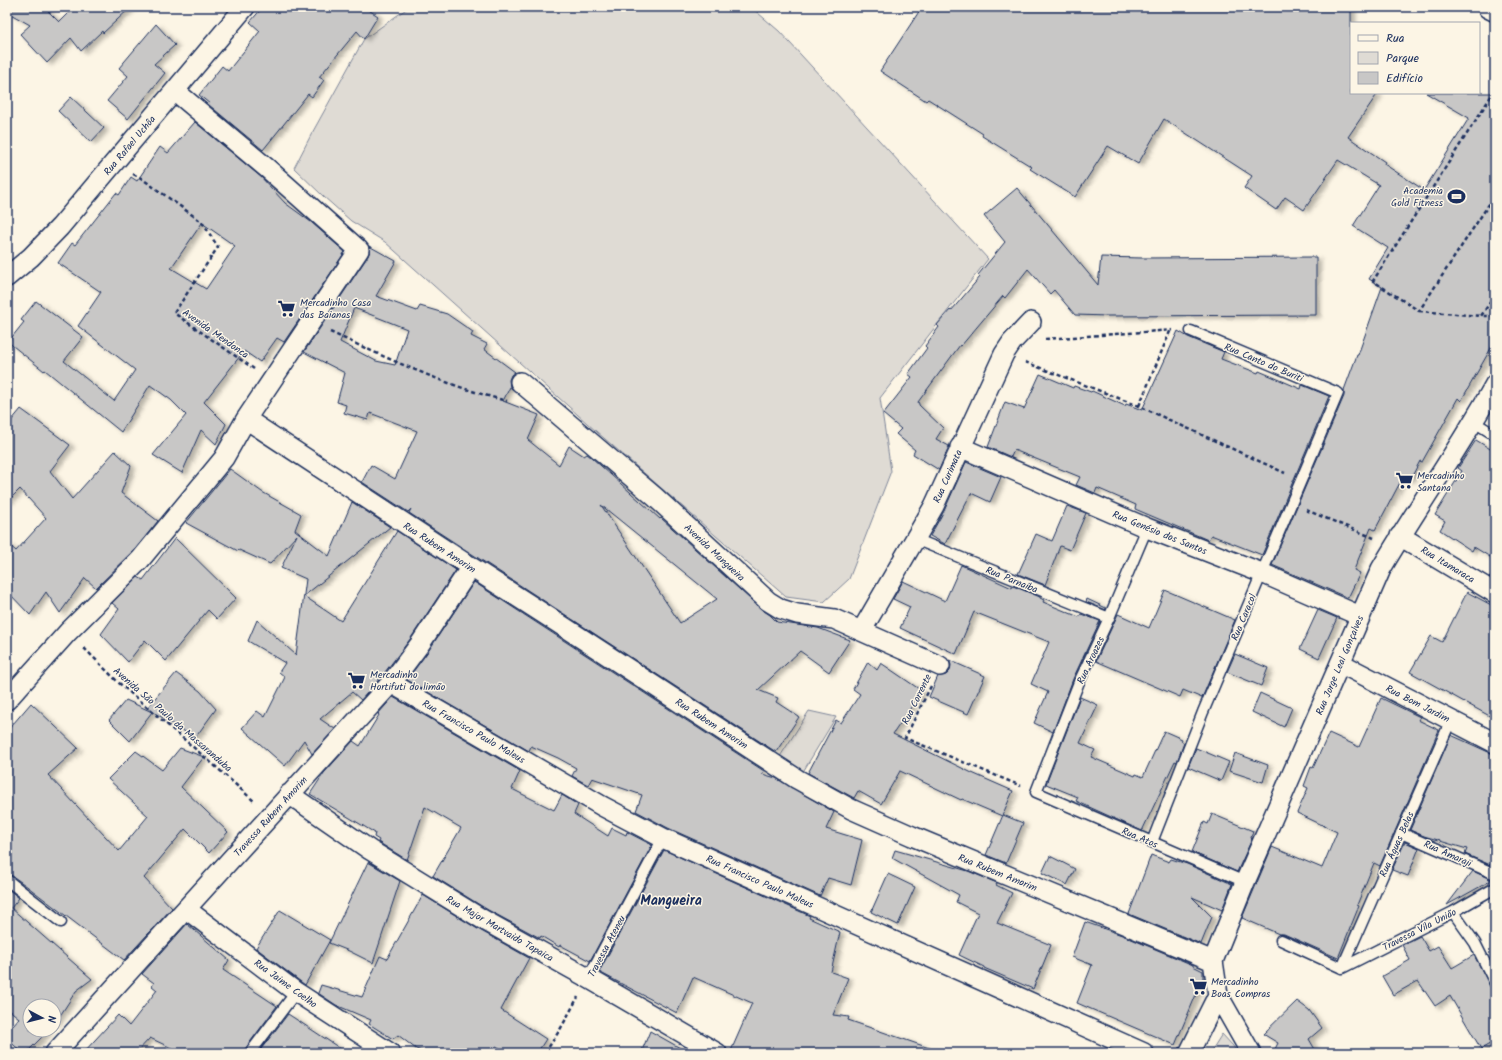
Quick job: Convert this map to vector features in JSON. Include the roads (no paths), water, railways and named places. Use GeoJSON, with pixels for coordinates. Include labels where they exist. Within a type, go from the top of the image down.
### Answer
{"type":"FeatureCollection","features":[{"type":"Feature","properties":{"kind":"main road"},"geometry":{"type":"LineString","coordinates":[[1489,7],[1495,10]]}},
{"type":"Feature","properties":{"kind":"street","name":"Rua Rafael Uchôa"},"geometry":{"type":"LineString","coordinates":[[7,277],[30,257],[60,227],[245,7]]}},
{"type":"Feature","properties":{"kind":"street"},"geometry":{"type":"LineString","coordinates":[[7,700],[68,632],[140,560],[224,458],[246,419],[311,324],[359,250],[268,169],[175,91]]}},
{"type":"Feature","properties":{"kind":"street","name":"Rua Curimata"},"geometry":{"type":"LineString","coordinates":[[862,630],[934,506],[960,447],[1008,348],[1031,322]]}},
{"type":"Feature","properties":{"kind":"street","name":"Avenida Mangueira"},"geometry":{"type":"LineString","coordinates":[[520,382],[655,497],[768,601],[781,609],[797,614],[834,619],[862,630],[940,666]]}},
{"type":"Feature","properties":{"kind":"street","name":"Rua Jorge Leal Gonçalves"},"geometry":{"type":"LineString","coordinates":[[1213,961],[1245,882],[1381,569],[1397,541],[1474,422],[1495,384]]}},
{"type":"Feature","properties":{"kind":"street","name":"Rua Rubem Amorim"},"geometry":{"type":"LineString","coordinates":[[246,419],[797,779],[851,809],[912,836],[1213,961]]}},
{"type":"Feature","properties":{"kind":"street","name":"Rua Genésio dos Santos"},"geometry":{"type":"LineString","coordinates":[[960,447],[1147,528],[1262,573],[1360,616]]}},
{"type":"Feature","properties":{"kind":"street","name":"Rua Itamaraca"},"geometry":{"type":"LineString","coordinates":[[1397,541],[1495,593]]}},
{"type":"Feature","properties":{"kind":"street","name":"Travessa Rubem Amorim"},"geometry":{"type":"LineString","coordinates":[[55,1053],[391,683],[420,644],[471,567]]}},
{"type":"Feature","properties":{"kind":"street","name":"Rua Bom Jardim"},"geometry":{"type":"LineString","coordinates":[[1340,663],[1495,743]]}},
{"type":"Feature","properties":{"kind":"street","name":"Rua Francisco Paulo Maleus"},"geometry":{"type":"LineString","coordinates":[[391,683],[602,806],[663,838],[1144,1053]]}},
{"type":"Feature","properties":{"kind":"street","name":"Rua Major Martvaido Tapaica"},"geometry":{"type":"LineString","coordinates":[[289,794],[370,850],[482,918],[717,1053]]}},
{"type":"Feature","properties":{"kind":"street","name":"Rua Jaime Coelho"},"geometry":{"type":"LineString","coordinates":[[186,909],[296,992],[390,1053]]}},
{"type":"Feature","properties":{"kind":"street"},"geometry":{"type":"LineString","coordinates":[[1213,961],[1218,995],[1251,1053]]}},
{"type":"Feature","properties":{"kind":"street"},"geometry":{"type":"LineString","coordinates":[[1189,1053],[1218,995]]}},
{"type":"Feature","properties":{"kind":"lane","name":"Rua Canto do Buriti"},"geometry":{"type":"LineString","coordinates":[[1191,331],[1338,393]]}},
{"type":"Feature","properties":{"kind":"lane","name":"Rua Caracol"},"geometry":{"type":"LineString","coordinates":[[1152,842],[1203,712],[1338,393]]}},
{"type":"Feature","properties":{"kind":"lane"},"geometry":{"type":"LineString","coordinates":[[1474,422],[1495,435]]}},
{"type":"Feature","properties":{"kind":"lane","name":"Rua Aroazes"},"geometry":{"type":"LineString","coordinates":[[1036,792],[1080,682],[1110,618],[1147,528]]}},
{"type":"Feature","properties":{"kind":"lane","name":"Rua Parnaiba"},"geometry":{"type":"LineString","coordinates":[[915,539],[1110,618]]}},
{"type":"Feature","properties":{"kind":"lane","name":"Rua Águas Belas"},"geometry":{"type":"LineString","coordinates":[[1342,968],[1451,720]]}},
{"type":"Feature","properties":{"kind":"lane","name":"Rua Atos"},"geometry":{"type":"LineString","coordinates":[[1036,792],[1245,882]]}},
{"type":"Feature","properties":{"kind":"lane","name":"Rua Amaraji"},"geometry":{"type":"LineString","coordinates":[[1401,832],[1495,874]]}},
{"type":"Feature","properties":{"kind":"lane","name":"Travessa Ateneu"},"geometry":{"type":"LineString","coordinates":[[588,978],[663,838]]}},
{"type":"Feature","properties":{"kind":"lane"},"geometry":{"type":"LineString","coordinates":[[7,880],[61,922]]}},
{"type":"Feature","properties":{"kind":"lane","name":"Travessa Vila União"},"geometry":{"type":"LineString","coordinates":[[1342,968],[1453,912],[1495,888]]}},
{"type":"Feature","properties":{"kind":"lane"},"geometry":{"type":"LineString","coordinates":[[1453,912],[1475,943],[1495,983]]}},
{"type":"Feature","properties":{"kind":"lane"},"geometry":{"type":"LineString","coordinates":[[1281,940],[1342,968]]}},
{"type":"Feature","properties":{"kind":"lane"},"geometry":{"type":"LineString","coordinates":[[250,1053],[296,992]]}},
{"type":"Feature","properties":{"kind":"place","name":"Academia Gold Fitness"},"geometry":{"type":"Point","coordinates":[1456,196]}},
{"type":"Feature","properties":{"kind":"place","name":"Mercadinho Casa das Baianas"},"geometry":{"type":"Point","coordinates":[287,308]}},
{"type":"Feature","properties":{"kind":"place","name":"Mercadinho Santana"},"geometry":{"type":"Point","coordinates":[1404,481]}},
{"type":"Feature","properties":{"kind":"place","name":"Mercadinho Hortifuti do limão"},"geometry":{"type":"Point","coordinates":[357,680]}},
{"type":"Feature","properties":{"kind":"place","name":"Mercadinho Boas Compras"},"geometry":{"type":"Point","coordinates":[1198,987]}},
{"type":"Feature","properties":{"kind":"district","name":"Mangueira"},"geometry":{"type":"Point","coordinates":[671,900]}}]}
